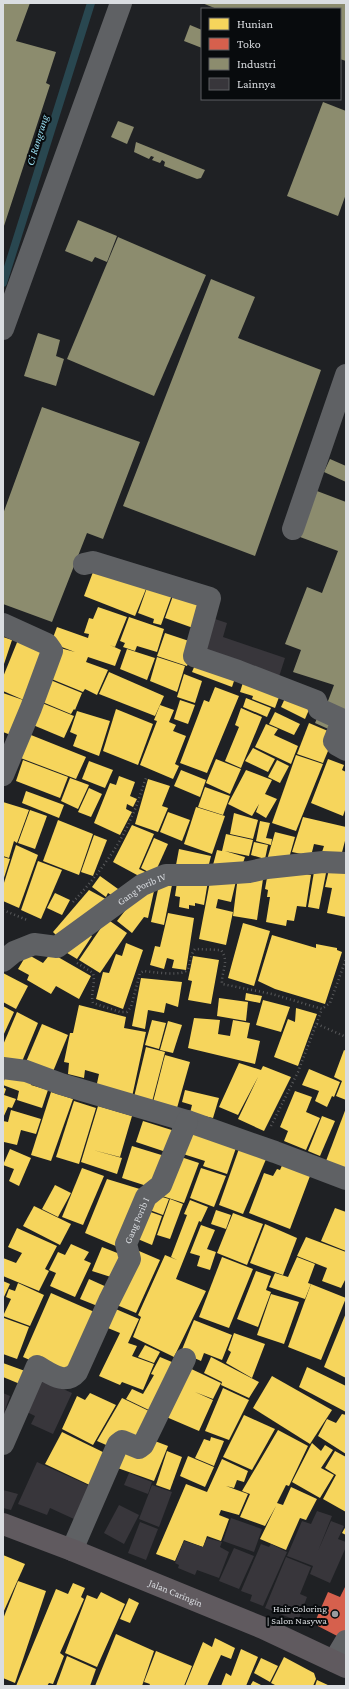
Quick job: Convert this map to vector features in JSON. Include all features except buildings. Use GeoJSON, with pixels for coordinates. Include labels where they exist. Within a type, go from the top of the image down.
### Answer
{"type":"FeatureCollection","features":[{"type":"Feature","properties":{"kind":"main road","name":"Jalan Caringin"},"geometry":{"type":"LineString","coordinates":[[4,1528],[72,1550],[263,1628],[340,1664]]}},
{"type":"Feature","properties":{"kind":"street"},"geometry":{"type":"LineString","coordinates":[[3,329],[121,3]]}},
{"type":"Feature","properties":{"kind":"street"},"geometry":{"type":"LineString","coordinates":[[293,529],[346,375]]}},
{"type":"Feature","properties":{"kind":"street"},"geometry":{"type":"LineString","coordinates":[[84,564],[93,562],[210,598],[194,656],[238,671],[316,702],[319,709],[341,719],[342,721],[334,741],[336,745],[346,750]]}},
{"type":"Feature","properties":{"kind":"street"},"geometry":{"type":"LineString","coordinates":[[3,624],[47,644],[52,651],[32,708],[3,774]]}},
{"type":"Feature","properties":{"kind":"street","name":"Gang Porib IV"},"geometry":{"type":"LineString","coordinates":[[52,947],[56,947],[64,943],[142,885],[166,875],[206,875],[249,872],[267,868],[323,862],[346,864]]}},
{"type":"Feature","properties":{"kind":"street"},"geometry":{"type":"LineString","coordinates":[[3,961],[14,952],[34,944],[52,947]]}},
{"type":"Feature","properties":{"kind":"street"},"geometry":{"type":"LineString","coordinates":[[3,1068],[26,1071],[61,1084],[186,1121],[261,1146],[346,1179]]}},
{"type":"Feature","properties":{"kind":"street","name":"Gang Porib I"},"geometry":{"type":"LineString","coordinates":[[3,1444],[37,1366],[64,1379],[73,1377],[82,1363],[109,1301],[130,1259],[126,1244],[141,1207],[146,1197],[161,1185],[186,1121]]}},
{"type":"Feature","properties":{"kind":"street"},"geometry":{"type":"LineString","coordinates":[[72,1550],[118,1444],[122,1442],[139,1448],[143,1445],[185,1359]]}},
{"type":"Feature","properties":{"kind":"street"},"geometry":{"type":"LineString","coordinates":[[340,1664],[346,1641]]}},
{"type":"Feature","properties":{"kind":"path"},"geometry":{"type":"LineString","coordinates":[[70,907],[94,880],[123,834],[132,816],[146,778]]}},
{"type":"Feature","properties":{"kind":"path"},"geometry":{"type":"LineString","coordinates":[[52,947],[58,953],[93,973],[94,988],[91,996],[93,1003],[120,1012],[127,1012],[131,1006],[140,974],[144,971],[177,974],[185,972],[187,971],[195,948],[221,950],[226,960],[222,984],[272,994],[322,1009]]}},
{"type":"Feature","properties":{"kind":"path"},"geometry":{"type":"LineString","coordinates":[[261,1146],[298,1072],[322,1009],[330,1003],[346,959]]}},
{"type":"Feature","properties":{"kind":"path"},"geometry":{"type":"LineString","coordinates":[[317,1024],[346,1037]]}},
{"type":"Feature","properties":{"kind":"waterway","name":"Ci Rangrang"},"geometry":{"type":"LineString","coordinates":[[3,283],[91,3]]}},
{"type":"Feature","properties":{"kind":"place","name":"Hair Coloring | Salon Nasywa"},"geometry":{"type":"Point","coordinates":[335,1614]}}]}
